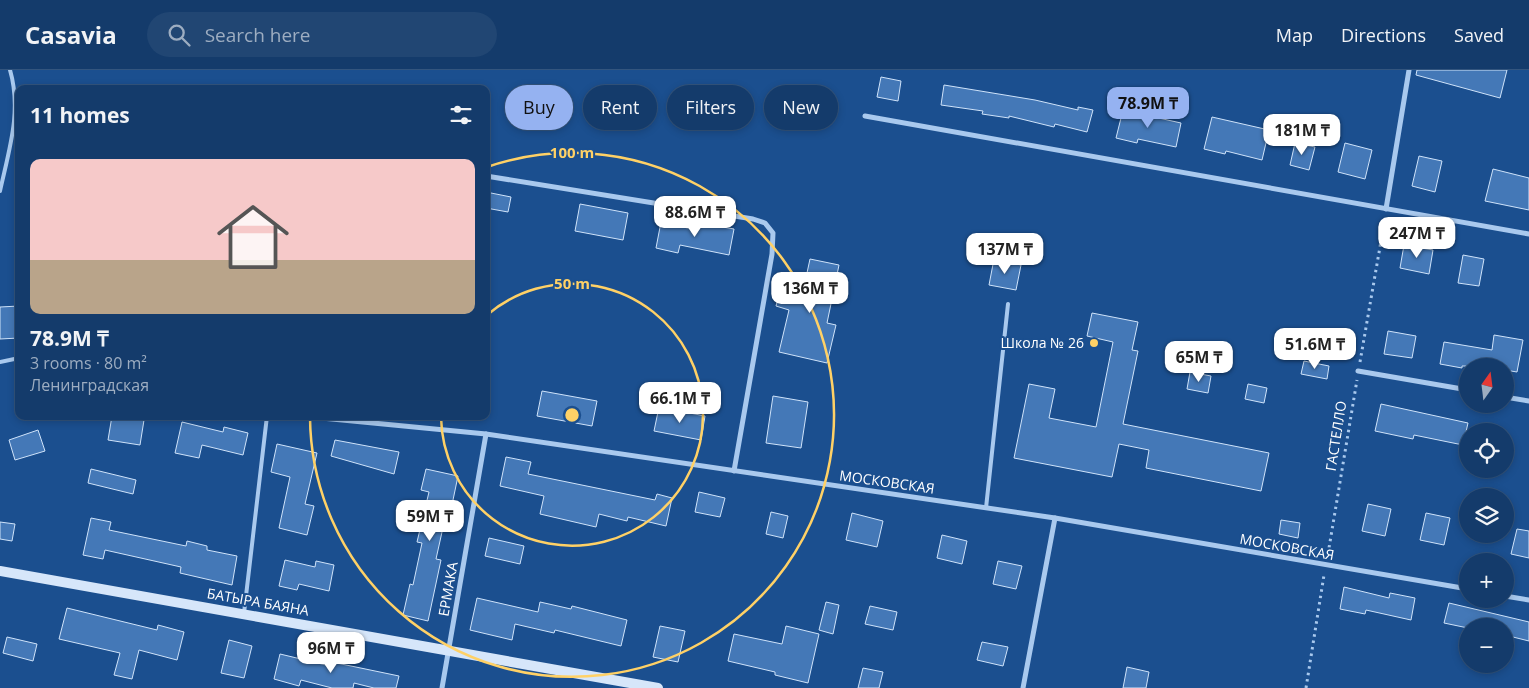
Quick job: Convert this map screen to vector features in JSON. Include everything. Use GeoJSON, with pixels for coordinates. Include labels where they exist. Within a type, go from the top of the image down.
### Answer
{"type":"FeatureCollection","features":[{"type":"Feature","properties":{"kind":"street"},"geometry":{"type":"LineString","coordinates":[[1386,209],[1409,70]]}},
{"type":"Feature","properties":{"kind":"street"},"geometry":{"type":"LineString","coordinates":[[865,116],[1529,234]]}},
{"type":"Feature","properties":{"kind":"street"},"geometry":{"type":"LineString","coordinates":[[490,177],[753,219],[765,224],[773,233],[772,254],[734,471]]}},
{"type":"Feature","properties":{"kind":"street"},"geometry":{"type":"LineString","coordinates":[[1358,371],[1459,388]]}},
{"type":"Feature","properties":{"kind":"street"},"geometry":{"type":"LineString","coordinates":[[1514,398],[1529,401]]}},
{"type":"Feature","properties":{"kind":"street","name":"МОСКОВСКАЯ"},"geometry":{"type":"LineString","coordinates":[[359,420],[486,434],[1055,518],[1459,587]]}},
{"type":"Feature","properties":{"kind":"street","name":"ЕРМАКА"},"geometry":{"type":"LineString","coordinates":[[442,688],[486,434]]}},
{"type":"Feature","properties":{"kind":"street"},"geometry":{"type":"LineString","coordinates":[[1023,688],[1055,518]]}},
{"type":"Feature","properties":{"kind":"street","name":"БАТЫРА БАЯНА"},"geometry":{"type":"LineString","coordinates":[[0,571],[658,688]]}},
{"type":"Feature","properties":{"kind":"street"},"geometry":{"type":"LineString","coordinates":[[1514,598],[1529,600]]}},
{"type":"Feature","properties":{"kind":"lane"},"geometry":{"type":"LineString","coordinates":[[10,70],[15,92]]}},
{"type":"Feature","properties":{"kind":"lane"},"geometry":{"type":"LineString","coordinates":[[0,191],[15,116]]}},
{"type":"Feature","properties":{"kind":"lane"},"geometry":{"type":"LineString","coordinates":[[986,508],[1008,304]]}},
{"type":"Feature","properties":{"kind":"lane"},"geometry":{"type":"LineString","coordinates":[[0,362],[15,359]]}},
{"type":"Feature","properties":{"kind":"lane"},"geometry":{"type":"LineString","coordinates":[[244,614],[267,420]]}},
{"type":"Feature","properties":{"kind":"path","name":"ГАСТЕЛЛО"},"geometry":{"type":"LineString","coordinates":[[1306,688],[1386,209]]}},
{"type":"Feature","properties":{"kind":"building"},"geometry":{"type":"Polygon","coordinates":[[[1417,70],[1507,70],[1500,98],[1416,75],[1417,70]]]}},
{"type":"Feature","properties":{"kind":"building"},"geometry":{"type":"Polygon","coordinates":[[[881,77],[901,81],[898,101],[877,97],[881,77]]]}},
{"type":"Feature","properties":{"kind":"building"},"geometry":{"type":"Polygon","coordinates":[[[944,85],[1035,100],[1078,110],[1078,107],[1093,110],[1087,132],[1055,124],[1054,127],[1009,116],[1009,118],[982,114],[983,111],[941,105],[944,85]]]}},
{"type":"Feature","properties":{"kind":"building"},"geometry":{"type":"Polygon","coordinates":[[[1123,110],[1181,123],[1176,147],[1138,139],[1137,143],[1116,138],[1123,110]]]}},
{"type":"Feature","properties":{"kind":"building"},"geometry":{"type":"Polygon","coordinates":[[[1212,117],[1269,130],[1262,160],[1226,151],[1225,154],[1204,149],[1212,117]]]}},
{"type":"Feature","properties":{"kind":"building"},"geometry":{"type":"Polygon","coordinates":[[[1295,143],[1315,147],[1309,170],[1290,165],[1295,143]]]}},
{"type":"Feature","properties":{"kind":"building"},"geometry":{"type":"Polygon","coordinates":[[[1345,143],[1372,150],[1365,179],[1338,172],[1345,143]]]}},
{"type":"Feature","properties":{"kind":"building"},"geometry":{"type":"Polygon","coordinates":[[[1419,156],[1442,161],[1435,192],[1412,186],[1419,156]]]}},
{"type":"Feature","properties":{"kind":"building"},"geometry":{"type":"Polygon","coordinates":[[[1493,169],[1529,178],[1529,210],[1485,201],[1493,169]]]}},
{"type":"Feature","properties":{"kind":"building"},"geometry":{"type":"Polygon","coordinates":[[[490,193],[511,197],[508,212],[490,209],[490,193]]]}},
{"type":"Feature","properties":{"kind":"building"},"geometry":{"type":"Polygon","coordinates":[[[580,204],[628,213],[623,240],[575,231],[580,204]]]}},
{"type":"Feature","properties":{"kind":"building"},"geometry":{"type":"Polygon","coordinates":[[[661,222],[692,229],[694,222],[734,229],[729,255],[680,245],[678,253],[656,248],[661,222]]]}},
{"type":"Feature","properties":{"kind":"building"},"geometry":{"type":"Polygon","coordinates":[[[1404,245],[1433,250],[1429,274],[1400,268],[1404,245]]]}},
{"type":"Feature","properties":{"kind":"building"},"geometry":{"type":"Polygon","coordinates":[[[1463,255],[1484,259],[1479,286],[1458,283],[1463,255]]]}},
{"type":"Feature","properties":{"kind":"building"},"geometry":{"type":"Polygon","coordinates":[[[810,259],[839,265],[827,323],[836,325],[827,363],[779,352],[789,310],[776,306],[780,291],[802,296],[810,259]]]}},
{"type":"Feature","properties":{"kind":"building"},"geometry":{"type":"Polygon","coordinates":[[[994,259],[1021,265],[1016,290],[989,285],[994,259]]]}},
{"type":"Feature","properties":{"kind":"building"},"geometry":{"type":"Polygon","coordinates":[[[15,306],[15,338],[0,339],[0,307],[15,306]]]}},
{"type":"Feature","properties":{"kind":"building"},"geometry":{"type":"Polygon","coordinates":[[[1092,313],[1138,322],[1132,350],[1138,351],[1123,424],[1269,453],[1261,491],[1146,468],[1149,450],[1119,444],[1112,477],[1014,458],[1029,384],[1055,389],[1049,418],[1096,427],[1113,342],[1087,336],[1092,313]]]}},
{"type":"Feature","properties":{"kind":"building"},"geometry":{"type":"Polygon","coordinates":[[[1388,331],[1416,336],[1412,358],[1384,354],[1388,331]]]}},
{"type":"Feature","properties":{"kind":"building"},"geometry":{"type":"Polygon","coordinates":[[[1494,335],[1523,340],[1517,372],[1514,372],[1514,358],[1459,358],[1459,367],[1440,364],[1444,342],[1492,350],[1494,335]]]}},
{"type":"Feature","properties":{"kind":"building"},"geometry":{"type":"Polygon","coordinates":[[[1304,361],[1329,366],[1327,379],[1301,374],[1304,361]]]}},
{"type":"Feature","properties":{"kind":"building"},"geometry":{"type":"Polygon","coordinates":[[[1190,372],[1211,376],[1208,393],[1187,389],[1190,372]]]}},
{"type":"Feature","properties":{"kind":"building"},"geometry":{"type":"Polygon","coordinates":[[[1248,384],[1267,388],[1264,403],[1245,399],[1248,384]]]}},
{"type":"Feature","properties":{"kind":"building"},"geometry":{"type":"Polygon","coordinates":[[[542,391],[597,401],[592,426],[537,416],[542,391]]]}},
{"type":"Feature","properties":{"kind":"building"},"geometry":{"type":"Polygon","coordinates":[[[773,396],[808,402],[801,448],[766,443],[773,396]]]}},
{"type":"Feature","properties":{"kind":"building"},"geometry":{"type":"Polygon","coordinates":[[[1381,404],[1468,423],[1459,423],[1459,444],[1414,435],[1413,439],[1375,431],[1381,404]]]}},
{"type":"Feature","properties":{"kind":"building"},"geometry":{"type":"Polygon","coordinates":[[[659,407],[705,416],[701,440],[654,431],[659,407]]]}},
{"type":"Feature","properties":{"kind":"building"},"geometry":{"type":"Polygon","coordinates":[[[111,420],[144,420],[140,445],[108,440],[111,420]]]}},
{"type":"Feature","properties":{"kind":"building"},"geometry":{"type":"Polygon","coordinates":[[[182,422],[223,432],[224,427],[248,433],[243,455],[202,445],[199,458],[175,453],[182,422]]]}},
{"type":"Feature","properties":{"kind":"building"},"geometry":{"type":"Polygon","coordinates":[[[38,430],[45,451],[15,460],[9,440],[38,430]]]}},
{"type":"Feature","properties":{"kind":"building"},"geometry":{"type":"Polygon","coordinates":[[[335,440],[399,452],[394,474],[331,456],[335,440]]]}},
{"type":"Feature","properties":{"kind":"building"},"geometry":{"type":"Polygon","coordinates":[[[277,444],[317,453],[305,504],[314,506],[307,535],[279,528],[290,477],[271,472],[277,444]]]}},
{"type":"Feature","properties":{"kind":"building"},"geometry":{"type":"Polygon","coordinates":[[[506,457],[531,462],[528,474],[655,500],[657,494],[672,498],[666,526],[628,517],[627,521],[599,514],[596,527],[540,514],[544,496],[500,486],[506,457]]]}},
{"type":"Feature","properties":{"kind":"building"},"geometry":{"type":"Polygon","coordinates":[[[91,469],[136,480],[133,494],[88,483],[91,469]]]}},
{"type":"Feature","properties":{"kind":"building"},"geometry":{"type":"Polygon","coordinates":[[[426,469],[458,476],[448,524],[444,523],[436,559],[441,560],[428,621],[403,615],[410,584],[413,585],[422,543],[417,542],[429,492],[421,490],[426,469]]]}},
{"type":"Feature","properties":{"kind":"building"},"geometry":{"type":"Polygon","coordinates":[[[699,492],[725,498],[720,517],[695,512],[699,492]]]}},
{"type":"Feature","properties":{"kind":"building"},"geometry":{"type":"Polygon","coordinates":[[[1368,504],[1391,509],[1385,536],[1362,531],[1368,504]]]}},
{"type":"Feature","properties":{"kind":"building"},"geometry":{"type":"Polygon","coordinates":[[[771,512],[788,516],[783,538],[766,534],[771,512]]]}},
{"type":"Feature","properties":{"kind":"building"},"geometry":{"type":"Polygon","coordinates":[[[852,513],[883,521],[877,547],[846,540],[852,513]]]}},
{"type":"Feature","properties":{"kind":"building"},"geometry":{"type":"Polygon","coordinates":[[[1426,513],[1450,518],[1444,545],[1420,540],[1426,513]]]}},
{"type":"Feature","properties":{"kind":"building"},"geometry":{"type":"Polygon","coordinates":[[[91,518],[111,522],[109,530],[186,546],[187,541],[207,546],[207,550],[237,556],[232,585],[180,573],[181,567],[105,550],[103,559],[83,555],[91,518]]]}},
{"type":"Feature","properties":{"kind":"building"},"geometry":{"type":"Polygon","coordinates":[[[1281,520],[1300,523],[1298,538],[1279,534],[1281,520]]]}},
{"type":"Feature","properties":{"kind":"building"},"geometry":{"type":"Polygon","coordinates":[[[0,522],[15,524],[12,541],[0,539],[0,522]]]}},
{"type":"Feature","properties":{"kind":"building"},"geometry":{"type":"Polygon","coordinates":[[[1517,529],[1529,531],[1529,558],[1511,553],[1517,529]]]}},
{"type":"Feature","properties":{"kind":"building"},"geometry":{"type":"Polygon","coordinates":[[[942,535],[967,541],[962,564],[937,558],[942,535]]]}},
{"type":"Feature","properties":{"kind":"building"},"geometry":{"type":"Polygon","coordinates":[[[489,538],[524,546],[520,564],[485,556],[489,538]]]}},
{"type":"Feature","properties":{"kind":"building"},"geometry":{"type":"Polygon","coordinates":[[[285,560],[315,567],[316,561],[334,565],[329,591],[299,584],[297,590],[279,586],[285,560]]]}},
{"type":"Feature","properties":{"kind":"building"},"geometry":{"type":"Polygon","coordinates":[[[998,561],[1022,566],[1016,589],[993,584],[998,561]]]}},
{"type":"Feature","properties":{"kind":"building"},"geometry":{"type":"Polygon","coordinates":[[[1344,587],[1389,598],[1390,593],[1415,598],[1411,620],[1366,610],[1365,614],[1340,609],[1344,587]]]}},
{"type":"Feature","properties":{"kind":"building"},"geometry":{"type":"Polygon","coordinates":[[[477,598],[538,612],[540,602],[571,609],[572,606],[627,620],[621,646],[555,630],[554,633],[515,624],[512,640],[470,630],[477,598]]]}},
{"type":"Feature","properties":{"kind":"building"},"geometry":{"type":"Polygon","coordinates":[[[826,602],[839,605],[833,634],[819,630],[826,602]]]}},
{"type":"Feature","properties":{"kind":"building"},"geometry":{"type":"Polygon","coordinates":[[[1449,603],[1459,605],[1459,608],[1470,608],[1512,618],[1459,618],[1459,626],[1444,623],[1449,603]]]}},
{"type":"Feature","properties":{"kind":"building"},"geometry":{"type":"Polygon","coordinates":[[[870,606],[897,612],[893,630],[865,624],[870,606]]]}},
{"type":"Feature","properties":{"kind":"building"},"geometry":{"type":"Polygon","coordinates":[[[67,608],[157,630],[158,625],[184,632],[177,660],[139,650],[132,679],[114,675],[120,653],[59,639],[67,608]]]}},
{"type":"Feature","properties":{"kind":"building"},"geometry":{"type":"Polygon","coordinates":[[[1514,618],[1529,622],[1529,641],[1514,637],[1514,618]]]}},
{"type":"Feature","properties":{"kind":"building"},"geometry":{"type":"Polygon","coordinates":[[[660,626],[685,631],[678,662],[653,657],[660,626]]]}},
{"type":"Feature","properties":{"kind":"building"},"geometry":{"type":"Polygon","coordinates":[[[786,626],[819,634],[808,683],[775,675],[775,672],[728,661],[734,634],[782,644],[786,626]]]}},
{"type":"Feature","properties":{"kind":"building"},"geometry":{"type":"Polygon","coordinates":[[[7,637],[37,644],[33,661],[3,653],[7,637]]]}},
{"type":"Feature","properties":{"kind":"building"},"geometry":{"type":"Polygon","coordinates":[[[229,640],[252,646],[244,678],[221,673],[229,640]]]}},
{"type":"Feature","properties":{"kind":"building"},"geometry":{"type":"Polygon","coordinates":[[[982,642],[1008,647],[1003,666],[977,660],[982,642]]]}},
{"type":"Feature","properties":{"kind":"building"},"geometry":{"type":"Polygon","coordinates":[[[280,654],[326,665],[327,661],[399,676],[396,688],[374,688],[354,683],[353,688],[332,688],[301,680],[299,686],[274,679],[280,654]]]}},
{"type":"Feature","properties":{"kind":"building"},"geometry":{"type":"Polygon","coordinates":[[[1127,667],[1149,672],[1146,688],[1123,688],[1127,667]]]}},
{"type":"Feature","properties":{"kind":"building"},"geometry":{"type":"Polygon","coordinates":[[[863,668],[883,672],[879,688],[858,688],[863,668]]]}},
{"type":"Feature","properties":{"kind":"place","name":"Школа № 26"},"geometry":{"type":"Point","coordinates":[1094,343]}}]}
